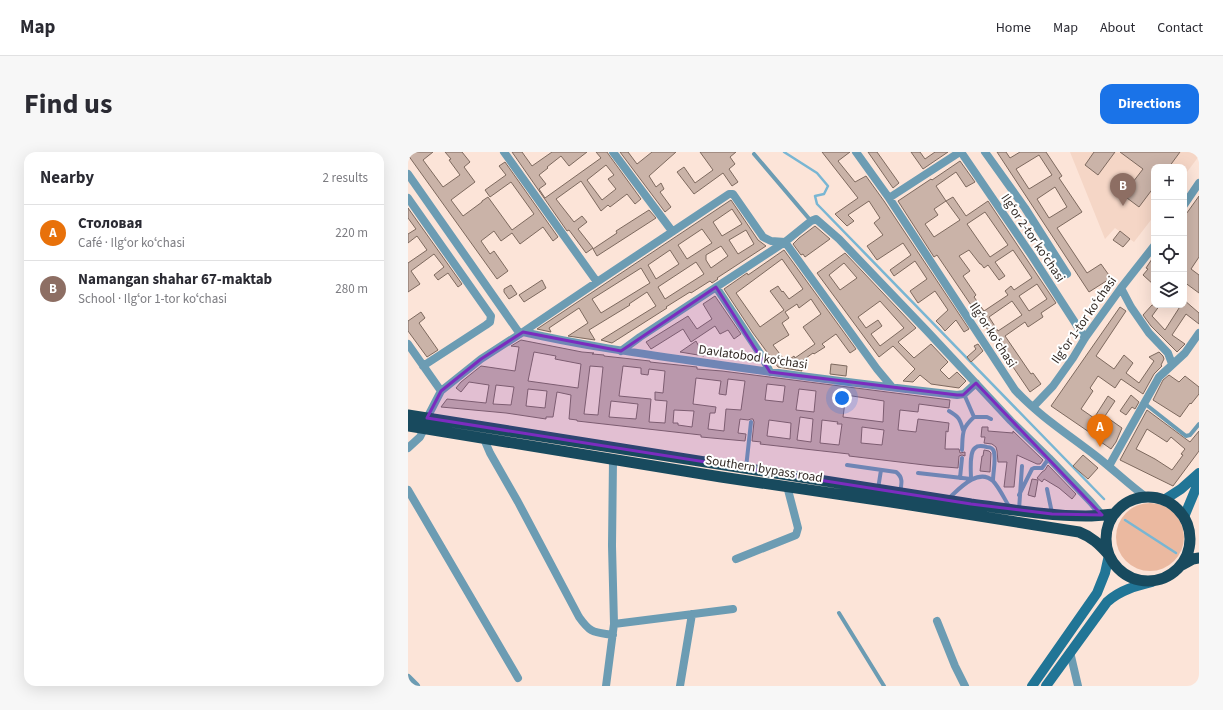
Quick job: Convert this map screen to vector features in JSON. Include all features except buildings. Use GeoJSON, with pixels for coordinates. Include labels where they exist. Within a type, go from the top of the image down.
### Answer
{"type":"FeatureCollection","features":[{"type":"Feature","properties":{"kind":"highway","name":"Southern bypass road"},"geometry":{"type":"LineString","coordinates":[[408,415],[425,424],[484,439],[1079,532],[1088,535],[1097,541],[1108,555]]}},
{"type":"Feature","properties":{"kind":"highway","name":"Southern bypass road"},"geometry":{"type":"LineString","coordinates":[[408,426],[425,424],[746,468],[900,494],[1015,510],[1086,516],[1114,514]]}},
{"type":"Feature","properties":{"kind":"highway"},"geometry":{"type":"LineString","coordinates":[[1155,497],[1164,500],[1179,510],[1186,521],[1191,536],[1188,556],[1174,573],[1164,579],[1152,582],[1131,578],[1121,572],[1108,555],[1106,534],[1109,523],[1120,507],[1136,498],[1155,497]]}},
{"type":"Feature","properties":{"kind":"highway"},"geometry":{"type":"LineString","coordinates":[[1186,521],[1199,533]]}},
{"type":"Feature","properties":{"kind":"highway"},"geometry":{"type":"LineString","coordinates":[[1182,564],[1197,559]]}},
{"type":"Feature","properties":{"kind":"main road"},"geometry":{"type":"LineString","coordinates":[[1164,500],[1199,473]]}},
{"type":"Feature","properties":{"kind":"main road"},"geometry":{"type":"LineString","coordinates":[[1186,521],[1199,481]]}},
{"type":"Feature","properties":{"kind":"main road"},"geometry":{"type":"LineString","coordinates":[[1032,686],[1097,593],[1105,573],[1108,555]]}},
{"type":"Feature","properties":{"kind":"main road"},"geometry":{"type":"LineString","coordinates":[[1046,686],[1107,602],[1113,596],[1128,588],[1152,582]]}},
{"type":"Feature","properties":{"kind":"street"},"geometry":{"type":"LineString","coordinates":[[504,152],[597,282]]}},
{"type":"Feature","properties":{"kind":"street"},"geometry":{"type":"LineString","coordinates":[[613,152],[672,231]]}},
{"type":"Feature","properties":{"kind":"street","name":"Ilgʻor koʻchasi"},"geometry":{"type":"LineString","coordinates":[[856,152],[1015,390],[1042,416],[1109,466],[1128,484],[1146,497]]}},
{"type":"Feature","properties":{"kind":"street"},"geometry":{"type":"LineString","coordinates":[[888,198],[960,152]]}},
{"type":"Feature","properties":{"kind":"street","name":"Ilgʻor 2-tor koʻchasi"},"geometry":{"type":"LineString","coordinates":[[960,152],[1032,256],[1085,338]]}},
{"type":"Feature","properties":{"kind":"street"},"geometry":{"type":"LineString","coordinates":[[985,152],[1025,208],[1067,274]]}},
{"type":"Feature","properties":{"kind":"street"},"geometry":{"type":"LineString","coordinates":[[408,174],[460,250],[522,333]]}},
{"type":"Feature","properties":{"kind":"street"},"geometry":{"type":"LineString","coordinates":[[1187,201],[1199,183]]}},
{"type":"Feature","properties":{"kind":"street"},"geometry":{"type":"LineString","coordinates":[[408,448],[420,437],[441,391],[481,359],[729,194],[733,194],[763,237],[771,241],[785,242],[877,369],[892,387]]}},
{"type":"Feature","properties":{"kind":"street"},"geometry":{"type":"LineString","coordinates":[[408,198],[491,316],[490,322],[423,366]]}},
{"type":"Feature","properties":{"kind":"street"},"geometry":{"type":"LineString","coordinates":[[621,351],[785,242],[810,221],[816,219],[839,239],[976,383],[1011,422],[1049,458],[1102,515]]}},
{"type":"Feature","properties":{"kind":"street"},"geometry":{"type":"LineString","coordinates":[[449,256],[460,250]]}},
{"type":"Feature","properties":{"kind":"street","name":"Ilgʻor 1-tor koʻchasi"},"geometry":{"type":"LineString","coordinates":[[1033,407],[1053,386],[1085,338],[1151,250]]}},
{"type":"Feature","properties":{"kind":"street"},"geometry":{"type":"LineString","coordinates":[[716,287],[763,358],[770,372]]}},
{"type":"Feature","properties":{"kind":"street"},"geometry":{"type":"LineString","coordinates":[[1121,288],[1131,307],[1149,333],[1168,353],[1172,364]]}},
{"type":"Feature","properties":{"kind":"street","name":"Davlatobod koʻchasi"},"geometry":{"type":"LineString","coordinates":[[522,333],[621,351],[770,372],[957,395],[964,394]]}},
{"type":"Feature","properties":{"kind":"street"},"geometry":{"type":"LineString","coordinates":[[1109,466],[1158,377],[1185,353],[1199,333]]}},
{"type":"Feature","properties":{"kind":"street"},"geometry":{"type":"LineString","coordinates":[[408,344],[441,391]]}},
{"type":"Feature","properties":{"kind":"street"},"geometry":{"type":"LineString","coordinates":[[964,394],[976,383]]}},
{"type":"Feature","properties":{"kind":"street"},"geometry":{"type":"LineString","coordinates":[[484,439],[490,454],[586,627],[595,632],[613,635]]}},
{"type":"Feature","properties":{"kind":"street"},"geometry":{"type":"LineString","coordinates":[[606,686],[614,624],[612,546],[613,460]]}},
{"type":"Feature","properties":{"kind":"street"},"geometry":{"type":"LineString","coordinates":[[736,559],[796,535],[798,528],[787,486]]}},
{"type":"Feature","properties":{"kind":"street"},"geometry":{"type":"LineString","coordinates":[[408,490],[518,678]]}},
{"type":"Feature","properties":{"kind":"street"},"geometry":{"type":"LineString","coordinates":[[614,624],[733,609]]}},
{"type":"Feature","properties":{"kind":"street"},"geometry":{"type":"LineString","coordinates":[[680,686],[692,614]]}},
{"type":"Feature","properties":{"kind":"street"},"geometry":{"type":"LineString","coordinates":[[937,621],[964,686]]}},
{"type":"Feature","properties":{"kind":"street"},"geometry":{"type":"LineString","coordinates":[[1070,652],[1078,686]]}},
{"type":"Feature","properties":{"kind":"street"},"geometry":{"type":"LineString","coordinates":[[408,678],[416,686]]}},
{"type":"Feature","properties":{"kind":"lane"},"geometry":{"type":"LineString","coordinates":[[754,154],[810,221]]}},
{"type":"Feature","properties":{"kind":"lane"},"geometry":{"type":"LineString","coordinates":[[964,394],[974,417]]}},
{"type":"Feature","properties":{"kind":"lane"},"geometry":{"type":"LineString","coordinates":[[1144,403],[1186,436],[1190,435],[1199,424]]}},
{"type":"Feature","properties":{"kind":"lane"},"geometry":{"type":"LineString","coordinates":[[949,411],[956,415],[960,420],[963,430],[962,450]]}},
{"type":"Feature","properties":{"kind":"lane"},"geometry":{"type":"LineString","coordinates":[[963,430],[974,417],[987,417],[991,419]]}},
{"type":"Feature","properties":{"kind":"lane"},"geometry":{"type":"LineString","coordinates":[[746,468],[751,422]]}},
{"type":"Feature","properties":{"kind":"lane"},"geometry":{"type":"LineString","coordinates":[[946,501],[971,479],[971,460],[973,450],[976,447],[990,447],[993,450],[993,481]]}},
{"type":"Feature","properties":{"kind":"lane"},"geometry":{"type":"LineString","coordinates":[[960,478],[962,458]]}},
{"type":"Feature","properties":{"kind":"lane"},"geometry":{"type":"LineString","coordinates":[[1015,510],[1032,469],[1042,468],[1049,458]]}},
{"type":"Feature","properties":{"kind":"lane"},"geometry":{"type":"LineString","coordinates":[[847,465],[896,472],[900,476],[902,482],[900,494]]}},
{"type":"Feature","properties":{"kind":"lane"},"geometry":{"type":"LineString","coordinates":[[1020,495],[1022,466]]}},
{"type":"Feature","properties":{"kind":"lane"},"geometry":{"type":"LineString","coordinates":[[878,490],[880,470]]}},
{"type":"Feature","properties":{"kind":"lane"},"geometry":{"type":"LineString","coordinates":[[918,473],[971,479],[979,477],[986,478],[993,481],[1015,510]]}},
{"type":"Feature","properties":{"kind":"lane"},"geometry":{"type":"LineString","coordinates":[[1047,489],[1052,514]]}},
{"type":"Feature","properties":{"kind":"lane"},"geometry":{"type":"LineString","coordinates":[[839,613],[884,686]]}},
{"type":"Feature","properties":{"kind":"highlighted area"},"geometry":{"type":"Polygon","coordinates":[[[716,287],[770,372],[957,395],[963,395],[976,383],[1102,515],[1052,514],[971,504],[427,418],[441,391],[481,359],[523,332],[621,351],[716,287]]]}},
{"type":"Feature","properties":{"kind":"shaded area"},"geometry":{"type":"Polygon","coordinates":[[[1070,152],[1199,152],[1199,156],[1187,172],[1187,164],[1151,164],[1151,220],[1134,242],[1115,228],[1105,239],[1070,152]]]}},
{"type":"Feature","properties":{"kind":"shaded area"},"geometry":{"type":"Polygon","coordinates":[[[1143,503],[1157,503],[1169,508],[1179,518],[1184,530],[1184,544],[1179,556],[1169,566],[1157,571],[1143,571],[1131,566],[1121,556],[1116,544],[1116,530],[1121,518],[1131,508],[1143,503]]]}},
{"type":"Feature","properties":{"kind":"waterway"},"geometry":{"type":"LineString","coordinates":[[784,152],[817,173],[828,186],[824,194],[815,196],[817,204],[1104,499]]}},
{"type":"Feature","properties":{"kind":"waterway"},"geometry":{"type":"LineString","coordinates":[[1125,520],[1176,553]]}},
{"type":"Feature","properties":{"kind":"place","name":"Namangan shahar 67-maktab"},"geometry":{"type":"Point","coordinates":[1123,206]}},
{"type":"Feature","properties":{"kind":"place","name":"Столовая"},"geometry":{"type":"Point","coordinates":[1100,447]}}]}
